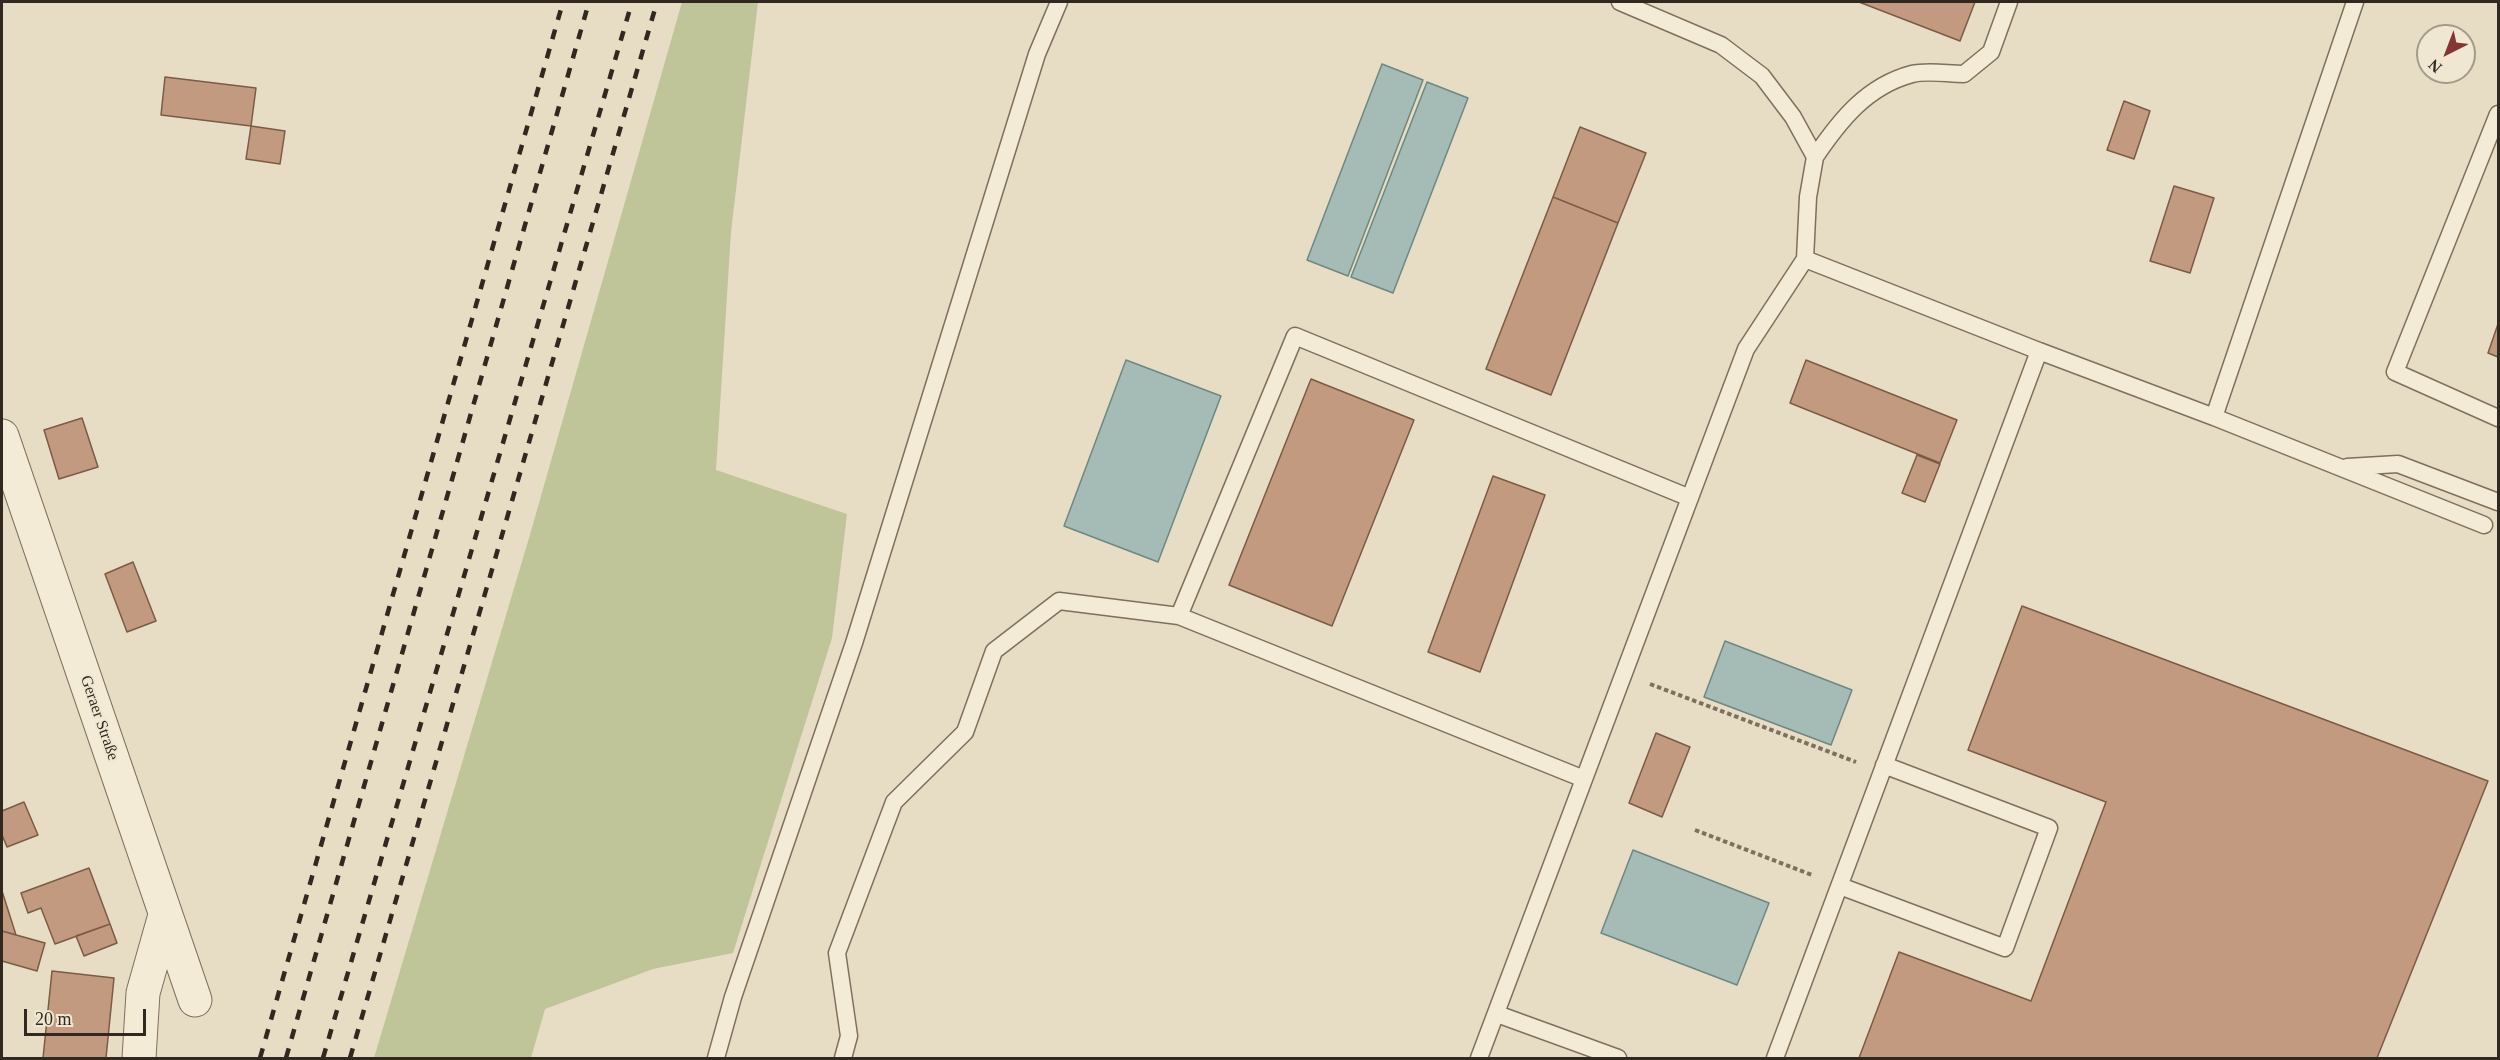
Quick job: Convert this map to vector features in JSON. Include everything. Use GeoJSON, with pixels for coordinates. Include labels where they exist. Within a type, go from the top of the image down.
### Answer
{"type":"FeatureCollection","features":[{"type":"Feature","properties":{"kind":"street","name":"Geraer Straße"},"geometry":{"type":"LineString","coordinates":[[2,436],[195,1000]]}},
{"type":"Feature","properties":{"kind":"street"},"geometry":{"type":"LineString","coordinates":[[139,1059],[143,993],[165,915]]}},
{"type":"Feature","properties":{"kind":"lane"},"geometry":{"type":"LineString","coordinates":[[716,1059],[733,997],[854,643],[1037,54],[1059,2]]}},
{"type":"Feature","properties":{"kind":"lane"},"geometry":{"type":"LineString","coordinates":[[1620,2],[1721,45],[1762,76],[1793,117],[1815,157]]}},
{"type":"Feature","properties":{"kind":"lane"},"geometry":{"type":"LineString","coordinates":[[1479,1059],[1746,349],[1805,259],[1808,197],[1815,157],[1839,121],[1876,89],[1914,74],[1964,74],[1990,52],[2009,2]]}},
{"type":"Feature","properties":{"kind":"lane"},"geometry":{"type":"LineString","coordinates":[[2214,417],[2355,2]]}},
{"type":"Feature","properties":{"kind":"lane"},"geometry":{"type":"LineString","coordinates":[[2499,114],[2395,372],[2499,418]]}},
{"type":"Feature","properties":{"kind":"lane"},"geometry":{"type":"LineString","coordinates":[[1805,259],[2214,417],[2484,525]]}},
{"type":"Feature","properties":{"kind":"lane"},"geometry":{"type":"LineString","coordinates":[[1179,616],[1295,336],[1690,498]]}},
{"type":"Feature","properties":{"kind":"lane"},"geometry":{"type":"LineString","coordinates":[[1775,1059],[2039,351]]}},
{"type":"Feature","properties":{"kind":"lane"},"geometry":{"type":"LineString","coordinates":[[2340,468],[2398,464],[2499,502]]}},
{"type":"Feature","properties":{"kind":"lane"},"geometry":{"type":"LineString","coordinates":[[843,1059],[849,1036],[837,953],[894,802],[965,732],[994,651],[1059,601],[1179,616],[1584,779]]}},
{"type":"Feature","properties":{"kind":"lane"},"geometry":{"type":"LineString","coordinates":[[1840,886],[2005,948],[2049,828],[1882,769]]}},
{"type":"Feature","properties":{"kind":"lane"},"geometry":{"type":"LineString","coordinates":[[1497,1014],[1618,1059]]}},
{"type":"Feature","properties":{"kind":"path"},"geometry":{"type":"LineString","coordinates":[[1624,674],[1882,769]]}},
{"type":"Feature","properties":{"kind":"path"},"geometry":{"type":"LineString","coordinates":[[1695,830],[1840,886]]}},
{"type":"Feature","properties":{"kind":"green space"},"geometry":{"type":"Polygon","coordinates":[[[682,2],[758,2],[731,232],[716,470],[847,514],[832,638],[733,953],[653,969],[545,1009],[531,1058],[374,1058],[529,538],[682,2]]]}},
{"type":"Feature","properties":{"kind":"water"},"geometry":{"type":"Polygon","coordinates":[[[1382,64],[1423,80],[1348,276],[1307,260],[1382,64]]]}},
{"type":"Feature","properties":{"kind":"water"},"geometry":{"type":"Polygon","coordinates":[[[1427,82],[1468,98],[1393,293],[1351,277],[1427,82]]]}},
{"type":"Feature","properties":{"kind":"water"},"geometry":{"type":"Polygon","coordinates":[[[1126,360],[1221,396],[1158,562],[1064,526],[1126,360]]]}},
{"type":"Feature","properties":{"kind":"water"},"geometry":{"type":"Polygon","coordinates":[[[1725,641],[1852,690],[1831,745],[1704,697],[1725,641]]]}},
{"type":"Feature","properties":{"kind":"water"},"geometry":{"type":"Polygon","coordinates":[[[1633,850],[1769,903],[1737,985],[1601,933],[1633,850]]]}},
{"type":"Feature","properties":{"kind":"building"},"geometry":{"type":"Polygon","coordinates":[[[1859,2],[1975,2],[1960,41],[1859,2]]]}},
{"type":"Feature","properties":{"kind":"building"},"geometry":{"type":"Polygon","coordinates":[[[165,77],[256,88],[251,126],[161,115],[165,77]]]}},
{"type":"Feature","properties":{"kind":"building"},"geometry":{"type":"Polygon","coordinates":[[[2124,101],[2150,111],[2134,159],[2107,150],[2124,101]]]}},
{"type":"Feature","properties":{"kind":"building"},"geometry":{"type":"Polygon","coordinates":[[[251,126],[285,131],[280,164],[246,159],[251,126]]]}},
{"type":"Feature","properties":{"kind":"building"},"geometry":{"type":"Polygon","coordinates":[[[1580,127],[1646,153],[1618,223],[1553,197],[1580,127]]]}},
{"type":"Feature","properties":{"kind":"building"},"geometry":{"type":"Polygon","coordinates":[[[2174,186],[2214,198],[2190,273],[2150,261],[2174,186]]]}},
{"type":"Feature","properties":{"kind":"building"},"geometry":{"type":"Polygon","coordinates":[[[1553,197],[1618,223],[1551,395],[1486,369],[1553,197]]]}},
{"type":"Feature","properties":{"kind":"building"},"geometry":{"type":"Polygon","coordinates":[[[2498,324],[2498,357],[2488,353],[2498,324]]]}},
{"type":"Feature","properties":{"kind":"building"},"geometry":{"type":"Polygon","coordinates":[[[1806,360],[1957,420],[1940,463],[1790,403],[1806,360]]]}},
{"type":"Feature","properties":{"kind":"building"},"geometry":{"type":"Polygon","coordinates":[[[1311,379],[1414,420],[1332,626],[1229,585],[1311,379]]]}},
{"type":"Feature","properties":{"kind":"building"},"geometry":{"type":"Polygon","coordinates":[[[82,418],[98,467],[59,479],[44,430],[82,418]]]}},
{"type":"Feature","properties":{"kind":"building"},"geometry":{"type":"Polygon","coordinates":[[[1917,455],[1940,464],[1925,502],[1902,493],[1917,455]]]}},
{"type":"Feature","properties":{"kind":"building"},"geometry":{"type":"Polygon","coordinates":[[[1493,476],[1545,495],[1480,672],[1428,652],[1493,476]]]}},
{"type":"Feature","properties":{"kind":"building"},"geometry":{"type":"Polygon","coordinates":[[[133,562],[156,621],[127,632],[105,574],[133,562]]]}},
{"type":"Feature","properties":{"kind":"building"},"geometry":{"type":"Polygon","coordinates":[[[2022,606],[2488,781],[2377,1058],[1859,1058],[1899,952],[2031,1001],[2106,802],[1968,750],[2022,606]]]}},
{"type":"Feature","properties":{"kind":"building"},"geometry":{"type":"Polygon","coordinates":[[[1656,733],[1690,747],[1662,817],[1629,803],[1656,733]]]}},
{"type":"Feature","properties":{"kind":"building"},"geometry":{"type":"Polygon","coordinates":[[[24,802],[38,835],[7,847],[2,835],[2,811],[24,802]]]}},
{"type":"Feature","properties":{"kind":"building"},"geometry":{"type":"Polygon","coordinates":[[[89,868],[110,924],[55,944],[41,908],[28,913],[21,893],[89,868]]]}},
{"type":"Feature","properties":{"kind":"building"},"geometry":{"type":"Polygon","coordinates":[[[2,891],[16,935],[2,931],[2,891]]]}},
{"type":"Feature","properties":{"kind":"building"},"geometry":{"type":"Polygon","coordinates":[[[110,924],[117,943],[84,956],[76,936],[110,924]]]}},
{"type":"Feature","properties":{"kind":"building"},"geometry":{"type":"Polygon","coordinates":[[[2,931],[45,943],[37,971],[2,961],[2,931]]]}},
{"type":"Feature","properties":{"kind":"building"},"geometry":{"type":"Polygon","coordinates":[[[52,971],[114,978],[106,1058],[43,1058],[52,971]]]}},
{"type":"Feature","properties":{"kind":"railway"},"geometry":{"type":"LineString","coordinates":[[260,1058],[563,2]]}},
{"type":"Feature","properties":{"kind":"railway"},"geometry":{"type":"LineString","coordinates":[[286,1058],[589,2]]}},
{"type":"Feature","properties":{"kind":"railway"},"geometry":{"type":"LineString","coordinates":[[323,1058],[632,2]]}},
{"type":"Feature","properties":{"kind":"railway"},"geometry":{"type":"LineString","coordinates":[[350,1058],[657,2]]}}]}
